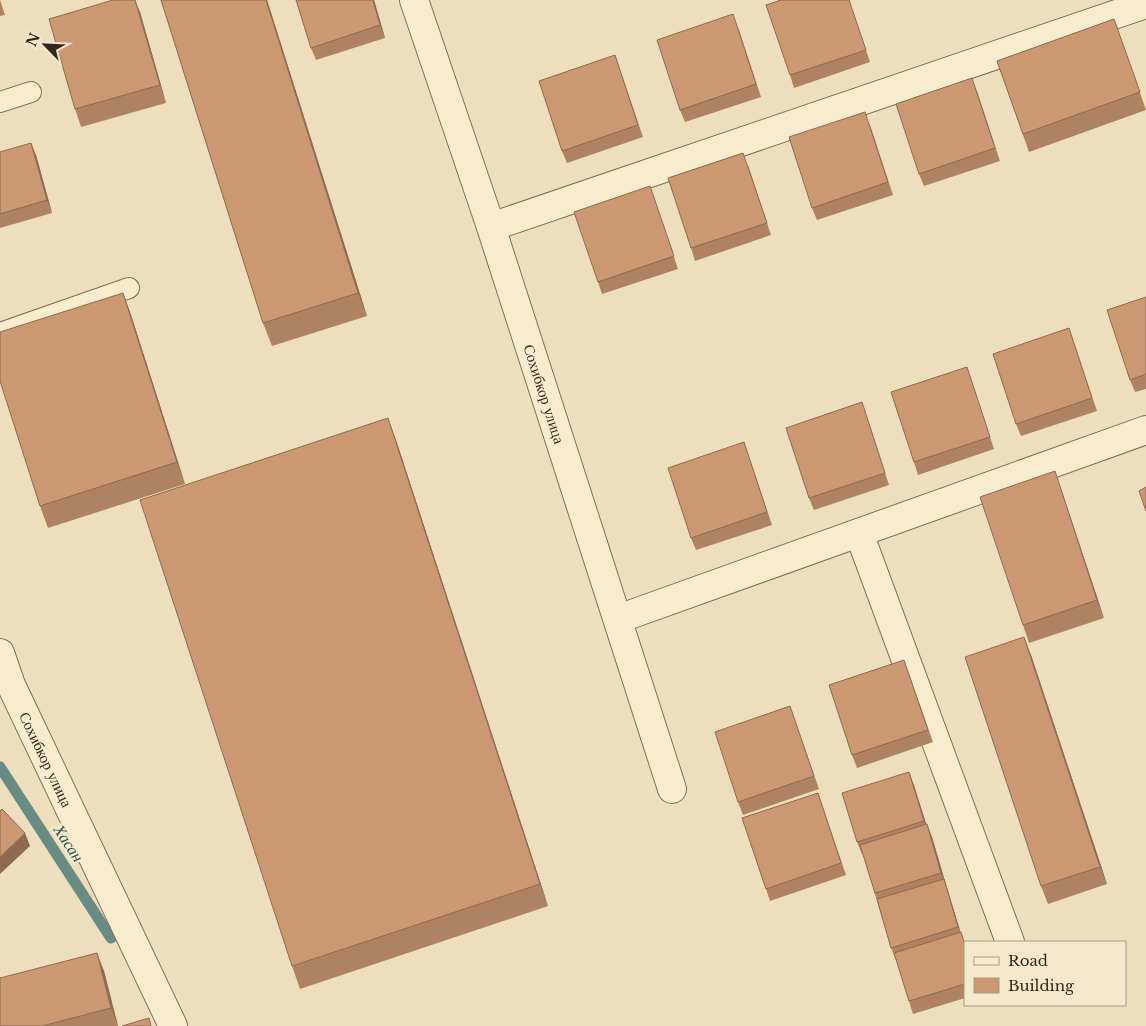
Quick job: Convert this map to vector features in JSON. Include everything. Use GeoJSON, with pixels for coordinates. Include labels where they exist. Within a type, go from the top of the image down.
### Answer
{"type":"FeatureCollection","features":[{"type":"Feature","properties":{"kind":"street","name":"Сохибкор улица"},"geometry":{"type":"LineString","coordinates":[[414,0],[491,227],[672,789]]}},
{"type":"Feature","properties":{"kind":"street"},"geometry":{"type":"LineString","coordinates":[[491,227],[1146,4]]}},
{"type":"Feature","properties":{"kind":"street"},"geometry":{"type":"LineString","coordinates":[[618,619],[1146,430]]}},
{"type":"Feature","properties":{"kind":"street"},"geometry":{"type":"LineString","coordinates":[[859,533],[1010,941]]}},
{"type":"Feature","properties":{"kind":"street","name":"Сохибкор улица"},"geometry":{"type":"LineString","coordinates":[[0,653],[11,685],[171,1020]]}},
{"type":"Feature","properties":{"kind":"street"},"geometry":{"type":"LineString","coordinates":[[144,1023],[171,1020]]}},
{"type":"Feature","properties":{"kind":"lane"},"geometry":{"type":"LineString","coordinates":[[0,102],[31,92]]}},
{"type":"Feature","properties":{"kind":"lane"},"geometry":{"type":"LineString","coordinates":[[0,333],[129,288]]}},
{"type":"Feature","properties":{"kind":"building"},"geometry":{"type":"Polygon","coordinates":[[[113,0],[135,0],[160,85],[75,109],[49,19],[113,0]]]}},
{"type":"Feature","properties":{"kind":"building"},"geometry":{"type":"Polygon","coordinates":[[[161,0],[266,0],[358,293],[263,323],[161,0]]]}},
{"type":"Feature","properties":{"kind":"building"},"geometry":{"type":"Polygon","coordinates":[[[296,0],[373,0],[380,25],[311,48],[296,0]]]}},
{"type":"Feature","properties":{"kind":"building"},"geometry":{"type":"Polygon","coordinates":[[[781,0],[849,0],[866,50],[790,75],[766,5],[781,0]]]}},
{"type":"Feature","properties":{"kind":"building"},"geometry":{"type":"Polygon","coordinates":[[[733,14],[756,84],[680,110],[657,40],[733,14]]]}},
{"type":"Feature","properties":{"kind":"building"},"geometry":{"type":"Polygon","coordinates":[[[1114,19],[1140,92],[1023,134],[997,61],[1114,19]]]}},
{"type":"Feature","properties":{"kind":"building"},"geometry":{"type":"Polygon","coordinates":[[[615,55],[638,125],[562,151],[539,81],[615,55]]]}},
{"type":"Feature","properties":{"kind":"building"},"geometry":{"type":"Polygon","coordinates":[[[972,78],[995,148],[919,174],[896,104],[972,78]]]}},
{"type":"Feature","properties":{"kind":"building"},"geometry":{"type":"Polygon","coordinates":[[[865,112],[888,182],[812,208],[789,137],[865,112]]]}},
{"type":"Feature","properties":{"kind":"building"},"geometry":{"type":"Polygon","coordinates":[[[31,143],[47,200],[0,214],[0,152],[31,143]]]}},
{"type":"Feature","properties":{"kind":"building"},"geometry":{"type":"Polygon","coordinates":[[[743,153],[767,223],[691,248],[668,178],[743,153]]]}},
{"type":"Feature","properties":{"kind":"building"},"geometry":{"type":"Polygon","coordinates":[[[650,186],[674,256],[598,282],[574,212],[650,186]]]}},
{"type":"Feature","properties":{"kind":"building"},"geometry":{"type":"Polygon","coordinates":[[[123,293],[177,462],[40,506],[0,381],[0,332],[123,293]]]}},
{"type":"Feature","properties":{"kind":"building"},"geometry":{"type":"Polygon","coordinates":[[[1146,297],[1146,374],[1130,380],[1107,310],[1146,297]]]}},
{"type":"Feature","properties":{"kind":"building"},"geometry":{"type":"Polygon","coordinates":[[[1069,328],[1092,398],[1016,424],[993,354],[1069,328]]]}},
{"type":"Feature","properties":{"kind":"building"},"geometry":{"type":"Polygon","coordinates":[[[967,367],[990,437],[914,462],[891,392],[967,367]]]}},
{"type":"Feature","properties":{"kind":"building"},"geometry":{"type":"Polygon","coordinates":[[[862,402],[885,473],[809,498],[786,428],[862,402]]]}},
{"type":"Feature","properties":{"kind":"building"},"geometry":{"type":"Polygon","coordinates":[[[388,418],[540,884],[292,966],[140,500],[388,418]]]}},
{"type":"Feature","properties":{"kind":"building"},"geometry":{"type":"Polygon","coordinates":[[[744,442],[767,512],[691,538],[668,468],[744,442]]]}},
{"type":"Feature","properties":{"kind":"building"},"geometry":{"type":"Polygon","coordinates":[[[1055,471],[1097,600],[1023,625],[980,497],[1055,471]]]}},
{"type":"Feature","properties":{"kind":"building"},"geometry":{"type":"Polygon","coordinates":[[[1146,487],[1146,511],[1139,491],[1146,487]]]}},
{"type":"Feature","properties":{"kind":"building"},"geometry":{"type":"Polygon","coordinates":[[[1024,637],[1100,867],[1041,886],[965,657],[1024,637]]]}},
{"type":"Feature","properties":{"kind":"building"},"geometry":{"type":"Polygon","coordinates":[[[904,660],[928,730],[852,755],[829,685],[904,660]]]}},
{"type":"Feature","properties":{"kind":"building"},"geometry":{"type":"Polygon","coordinates":[[[790,706],[814,776],[738,802],[715,732],[790,706]]]}},
{"type":"Feature","properties":{"kind":"building"},"geometry":{"type":"Polygon","coordinates":[[[909,772],[924,821],[857,842],[842,793],[909,772]]]}},
{"type":"Feature","properties":{"kind":"building"},"geometry":{"type":"Polygon","coordinates":[[[818,793],[841,863],[766,889],[742,818],[818,793]]]}},
{"type":"Feature","properties":{"kind":"building"},"geometry":{"type":"Polygon","coordinates":[[[2,809],[25,833],[0,857],[0,811],[2,809]]]}},
{"type":"Feature","properties":{"kind":"building"},"geometry":{"type":"Polygon","coordinates":[[[927,824],[941,873],[875,893],[860,845],[927,824]]]}},
{"type":"Feature","properties":{"kind":"building"},"geometry":{"type":"Polygon","coordinates":[[[944,879],[958,927],[891,948],[877,899],[944,879]]]}},
{"type":"Feature","properties":{"kind":"building"},"geometry":{"type":"Polygon","coordinates":[[[961,932],[964,942],[964,984],[909,1001],[894,953],[961,932]]]}},
{"type":"Feature","properties":{"kind":"building"},"geometry":{"type":"Polygon","coordinates":[[[97,953],[111,1008],[42,1026],[0,1026],[0,978],[97,953]]]}},
{"type":"Feature","properties":{"kind":"building"},"geometry":{"type":"Polygon","coordinates":[[[149,1018],[151,1026],[122,1026],[149,1018]]]}},
{"type":"Feature","properties":{"kind":"waterway","name":"Хасан"},"geometry":{"type":"LineString","coordinates":[[0,767],[111,938]]}}]}
